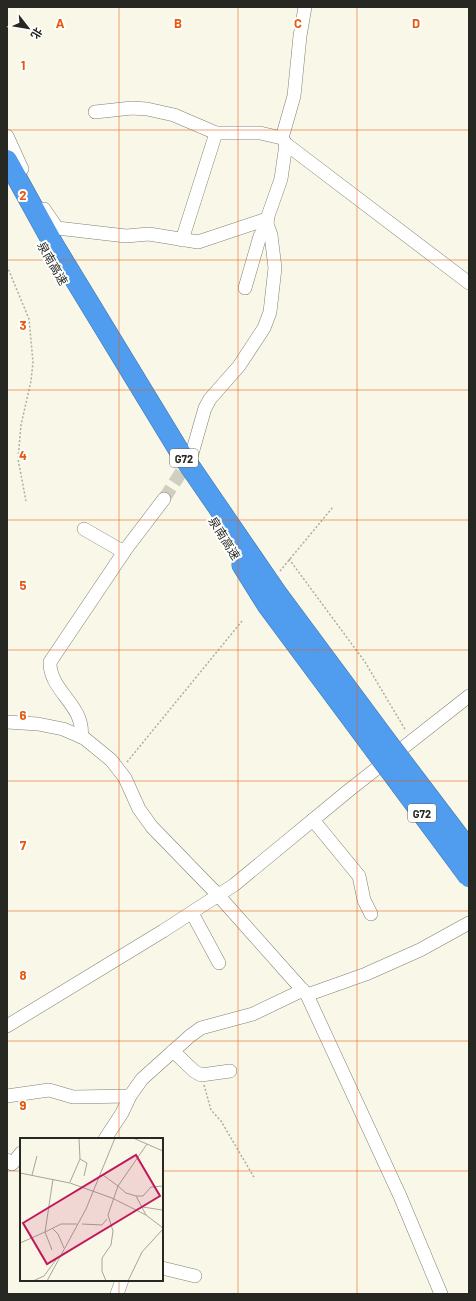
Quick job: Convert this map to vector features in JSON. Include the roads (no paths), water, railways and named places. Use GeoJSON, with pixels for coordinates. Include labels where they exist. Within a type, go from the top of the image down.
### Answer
{"type":"FeatureCollection","features":[{"type":"Feature","properties":{"kind":"highway","name":"泉南高速"},"geometry":{"type":"LineString","coordinates":[[7,160],[55,247],[178,449],[469,877]]}},
{"type":"Feature","properties":{"kind":"highway","name":"泉南高速"},"geometry":{"type":"LineString","coordinates":[[7,182],[88,324],[267,605],[380,744],[469,850]]}},
{"type":"Feature","properties":{"kind":"street"},"geometry":{"type":"LineString","coordinates":[[245,288],[260,236],[267,222],[281,179],[284,141],[294,96],[300,36],[305,7]]}},
{"type":"Feature","properties":{"kind":"street"},"geometry":{"type":"LineString","coordinates":[[95,112],[132,108],[147,109],[174,115],[216,133],[260,133],[284,141],[469,283]]}},
{"type":"Feature","properties":{"kind":"street"},"geometry":{"type":"LineString","coordinates":[[182,240],[216,133]]}},
{"type":"Feature","properties":{"kind":"street"},"geometry":{"type":"LineString","coordinates":[[7,136],[17,161],[48,216],[57,228],[126,236],[149,234],[198,242],[267,222]]}},
{"type":"Feature","properties":{"kind":"street"},"geometry":{"type":"LineString","coordinates":[[191,457],[205,408],[210,399],[239,366],[264,328],[270,312],[275,268],[271,234],[267,222]]}},
{"type":"Feature","properties":{"kind":"street"},"geometry":{"type":"LineString","coordinates":[[81,737],[81,724],[76,710],[49,671],[50,662],[124,552],[164,499]]}},
{"type":"Feature","properties":{"kind":"street"},"geometry":{"type":"LineString","coordinates":[[84,529],[124,552]]}},
{"type":"Feature","properties":{"kind":"street"},"geometry":{"type":"LineString","coordinates":[[7,1026],[234,885],[469,696]]}},
{"type":"Feature","properties":{"kind":"street"},"geometry":{"type":"LineString","coordinates":[[7,722],[38,724],[63,729],[81,737],[111,760],[125,778],[139,809],[152,827],[218,895],[305,993],[400,1196],[441,1294]]}},
{"type":"Feature","properties":{"kind":"street"},"geometry":{"type":"LineString","coordinates":[[313,820],[359,876],[364,900],[371,914]]}},
{"type":"Feature","properties":{"kind":"street"},"geometry":{"type":"LineString","coordinates":[[192,912],[219,963]]}},
{"type":"Feature","properties":{"kind":"street"},"geometry":{"type":"LineString","coordinates":[[106,1138],[122,1113],[130,1096],[142,1079],[173,1051],[202,1028],[253,1014],[305,993],[366,974],[420,950],[469,923]]}},
{"type":"Feature","properties":{"kind":"street"},"geometry":{"type":"LineString","coordinates":[[173,1051],[194,1071],[201,1075],[230,1071]]}},
{"type":"Feature","properties":{"kind":"street"},"geometry":{"type":"LineString","coordinates":[[7,1096],[49,1090],[73,1097],[130,1096]]}},
{"type":"Feature","properties":{"kind":"street"},"geometry":{"type":"LineString","coordinates":[[7,1160],[12,1164],[20,1154]]}},
{"type":"Feature","properties":{"kind":"street"},"geometry":{"type":"LineString","coordinates":[[163,1268],[195,1276]]}},
{"type":"Feature","properties":{"kind":"street"},"geometry":{"type":"LineString","coordinates":[[117,1294],[122,1281]]}},
{"type":"Feature","properties":{"kind":"tunnel"},"geometry":{"type":"LineString","coordinates":[[164,499],[191,457]]}}]}
